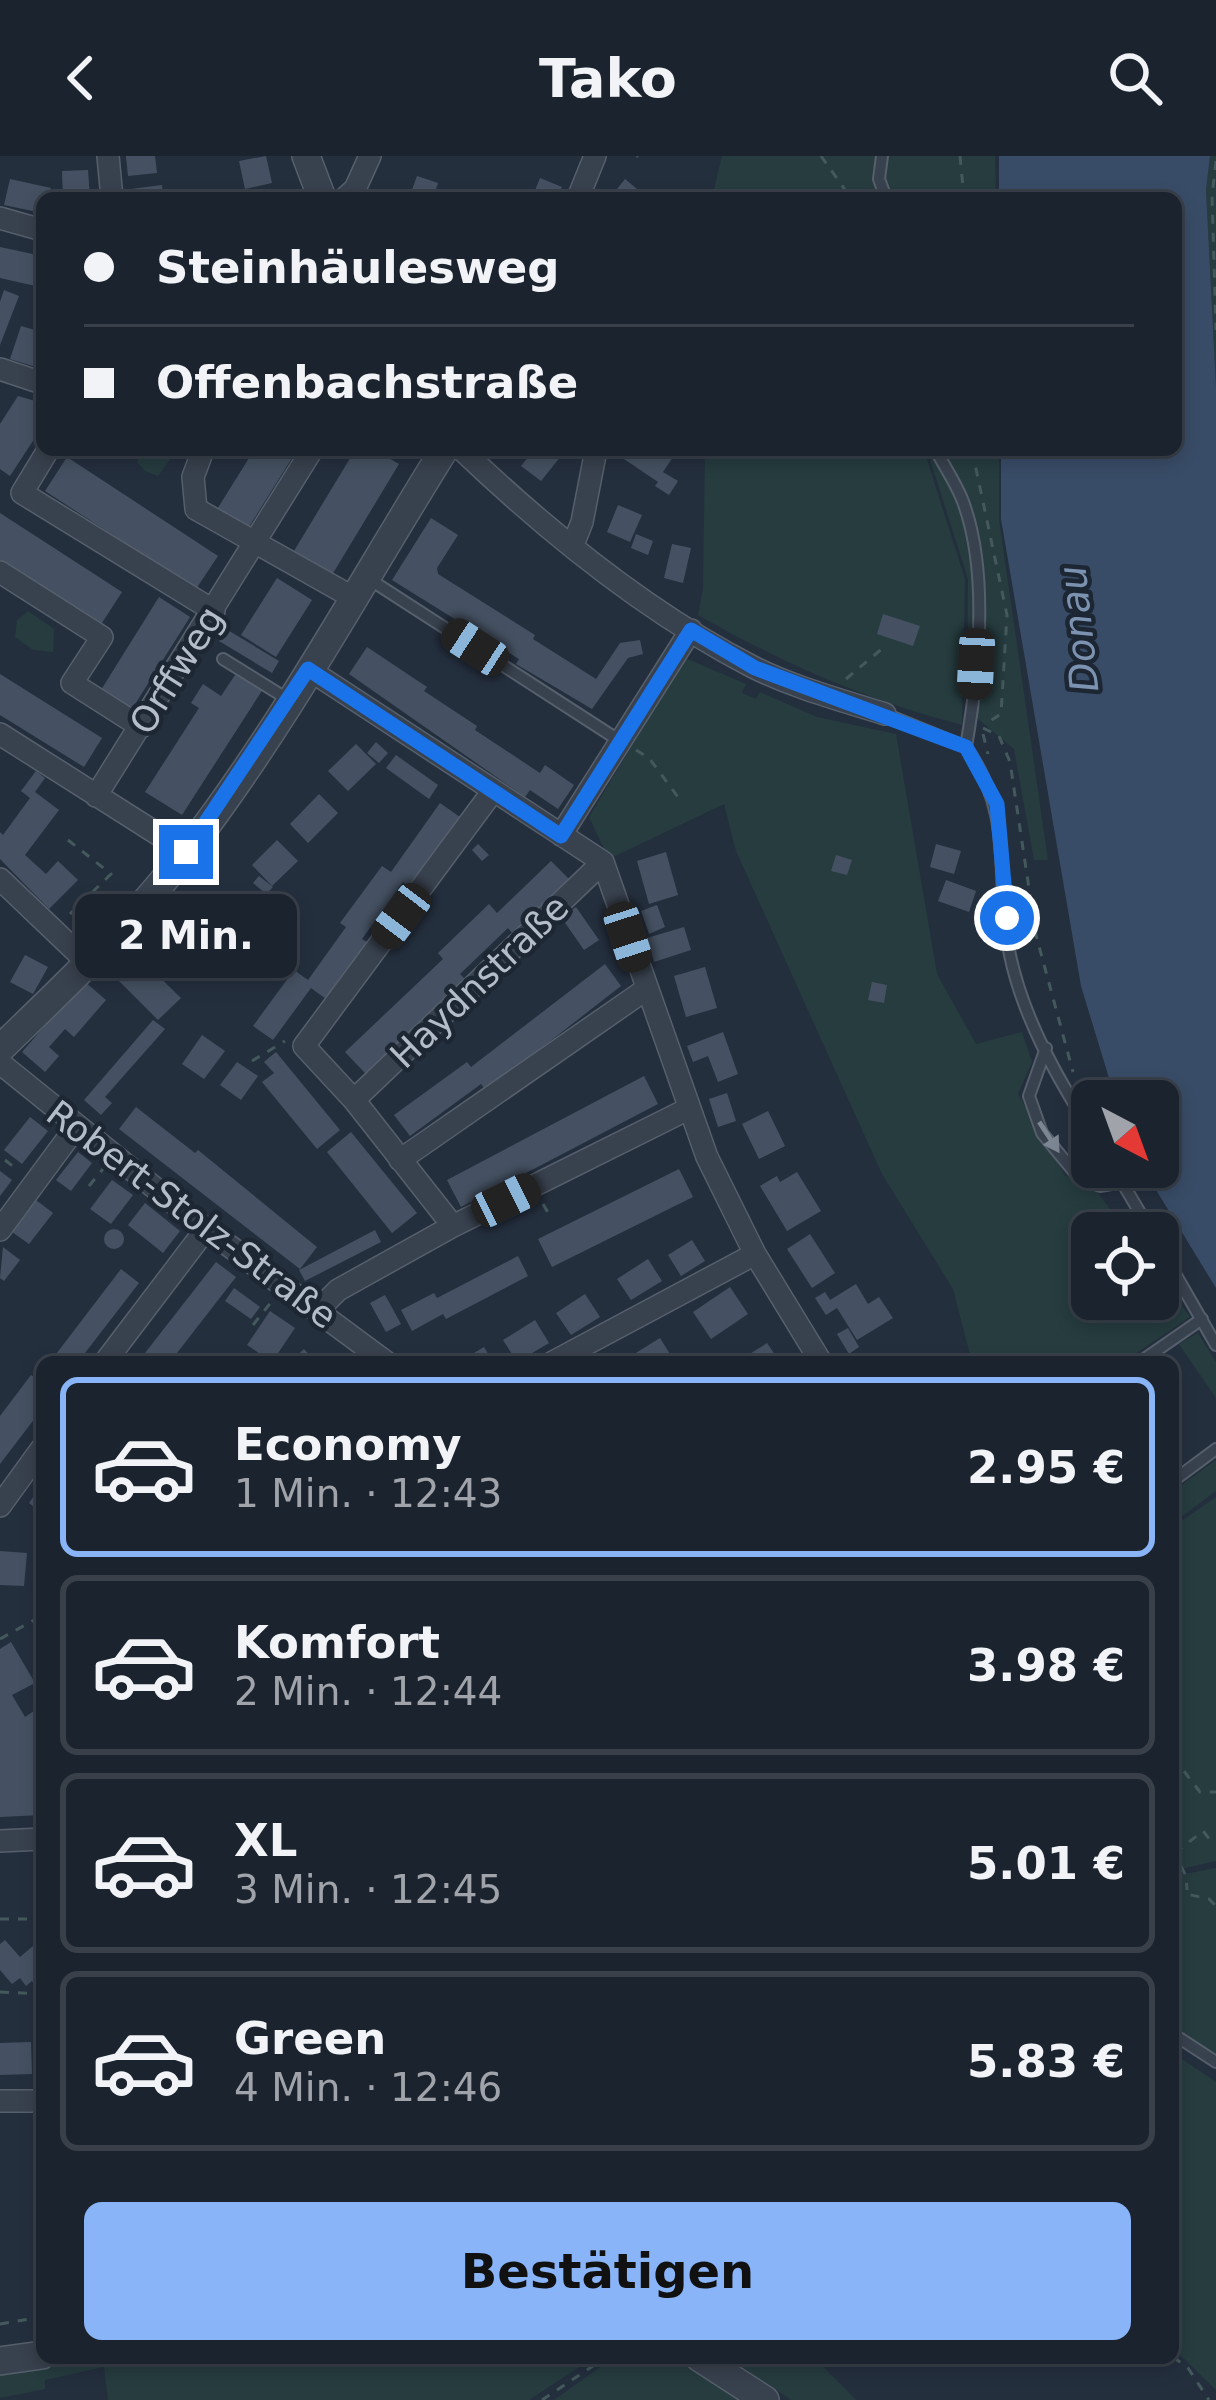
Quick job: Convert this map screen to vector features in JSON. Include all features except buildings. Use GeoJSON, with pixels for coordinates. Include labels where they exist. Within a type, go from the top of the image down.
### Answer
{"type":"FeatureCollection","features":[{"type":"Feature","properties":{"kind":"street"},"geometry":{"type":"LineString","coordinates":[[108,156],[111,192]]}},
{"type":"Feature","properties":{"kind":"street"},"geometry":{"type":"LineString","coordinates":[[306,156],[320,192]]}},
{"type":"Feature","properties":{"kind":"street"},"geometry":{"type":"LineString","coordinates":[[352,192],[370,156]]}},
{"type":"Feature","properties":{"kind":"street"},"geometry":{"type":"LineString","coordinates":[[581,192],[596,156]]}},
{"type":"Feature","properties":{"kind":"street"},"geometry":{"type":"LineString","coordinates":[[0,218],[36,228]]}},
{"type":"Feature","properties":{"kind":"street"},"geometry":{"type":"LineString","coordinates":[[0,369],[36,381]]}},
{"type":"Feature","properties":{"kind":"street"},"geometry":{"type":"LineString","coordinates":[[44,456],[22,493],[214,611]]}},
{"type":"Feature","properties":{"kind":"street"},"geometry":{"type":"LineString","coordinates":[[200,456],[190,476],[196,509],[256,544],[358,587]]}},
{"type":"Feature","properties":{"kind":"street","name":"Orffweg"},"geometry":{"type":"LineString","coordinates":[[96,796],[308,456]]}},
{"type":"Feature","properties":{"kind":"street"},"geometry":{"type":"LineString","coordinates":[[0,1049],[186,852],[289,700],[440,456]]}},
{"type":"Feature","properties":{"kind":"street"},"geometry":{"type":"LineString","coordinates":[[468,456],[530,513],[638,597],[691,630],[755,668],[885,714]]}},
{"type":"Feature","properties":{"kind":"street"},"geometry":{"type":"LineString","coordinates":[[573,545],[595,456]]}},
{"type":"Feature","properties":{"kind":"street"},"geometry":{"type":"LineString","coordinates":[[0,572],[104,634],[72,683],[141,727]]}},
{"type":"Feature","properties":{"kind":"street"},"geometry":{"type":"LineString","coordinates":[[561,836],[691,630]]}},
{"type":"Feature","properties":{"kind":"street"},"geometry":{"type":"LineString","coordinates":[[308,669],[603,862],[706,1156],[755,1253],[816,1356]]}},
{"type":"Feature","properties":{"kind":"street"},"geometry":{"type":"LineString","coordinates":[[0,734],[186,852]]}},
{"type":"Feature","properties":{"kind":"street"},"geometry":{"type":"LineString","coordinates":[[453,1226],[354,1100],[304,1046],[493,791]]}},
{"type":"Feature","properties":{"kind":"street","name":"Haydnstraße"},"geometry":{"type":"LineString","coordinates":[[354,1100],[603,862]]}},
{"type":"Feature","properties":{"kind":"street"},"geometry":{"type":"LineString","coordinates":[[0,879],[87,962]]}},
{"type":"Feature","properties":{"kind":"street"},"geometry":{"type":"LineString","coordinates":[[400,1160],[645,990]]}},
{"type":"Feature","properties":{"kind":"street","name":"Robert-Stolz-Straße"},"geometry":{"type":"LineString","coordinates":[[0,1064],[206,1229],[378,1356]]}},
{"type":"Feature","properties":{"kind":"street"},"geometry":{"type":"LineString","coordinates":[[318,1310],[338,1290],[453,1226],[688,1109]]}},
{"type":"Feature","properties":{"kind":"street"},"geometry":{"type":"LineString","coordinates":[[0,1230],[76,1127]]}},
{"type":"Feature","properties":{"kind":"street"},"geometry":{"type":"LineString","coordinates":[[110,1356],[206,1229]]}},
{"type":"Feature","properties":{"kind":"street"},"geometry":{"type":"LineString","coordinates":[[564,1356],[755,1253]]}},
{"type":"Feature","properties":{"kind":"street"},"geometry":{"type":"LineString","coordinates":[[0,1506],[36,1456]]}},
{"type":"Feature","properties":{"kind":"street"},"geometry":{"type":"LineString","coordinates":[[0,1841],[33,1839]]}},
{"type":"Feature","properties":{"kind":"street"},"geometry":{"type":"LineString","coordinates":[[0,2101],[36,2101]]}},
{"type":"Feature","properties":{"kind":"street"},"geometry":{"type":"LineString","coordinates":[[0,2361],[36,2356]]}},
{"type":"Feature","properties":{"kind":"street"},"geometry":{"type":"LineString","coordinates":[[709,2364],[765,2400]]}},
{"type":"Feature","properties":{"kind":"lane"},"geometry":{"type":"LineString","coordinates":[[882,156],[884,192]]}},
{"type":"Feature","properties":{"kind":"lane"},"geometry":{"type":"LineString","coordinates":[[939,456],[962,501],[980,586],[974,703],[966,747],[997,804],[1009,953],[1026,1006],[1071,1099]]}},
{"type":"Feature","properties":{"kind":"lane"},"geometry":{"type":"LineString","coordinates":[[358,587],[620,741]]}},
{"type":"Feature","properties":{"kind":"lane"},"geometry":{"type":"LineString","coordinates":[[223,659],[289,700]]}},
{"type":"Feature","properties":{"kind":"lane"},"geometry":{"type":"LineString","coordinates":[[885,714],[966,747]]}},
{"type":"Feature","properties":{"kind":"lane"},"geometry":{"type":"LineString","coordinates":[[1046,1048],[1029,1096],[1042,1133],[1071,1168]]}},
{"type":"Feature","properties":{"kind":"lane"},"geometry":{"type":"LineString","coordinates":[[1179,1280],[1216,1345]]}},
{"type":"Feature","properties":{"kind":"lane"},"geometry":{"type":"LineString","coordinates":[[1149,1356],[1202,1319]]}},
{"type":"Feature","properties":{"kind":"lane"},"geometry":{"type":"LineString","coordinates":[[1179,1476],[1216,1448]]}},
{"type":"Feature","properties":{"kind":"lane"},"geometry":{"type":"LineString","coordinates":[[1179,2038],[1216,2062]]}},
{"type":"Feature","properties":{"kind":"path"},"geometry":{"type":"LineString","coordinates":[[820,156],[847,192]]}},
{"type":"Feature","properties":{"kind":"path"},"geometry":{"type":"LineString","coordinates":[[960,156],[963,192]]}},
{"type":"Feature","properties":{"kind":"path"},"geometry":{"type":"LineString","coordinates":[[1216,161],[1212,196],[1216,330]]}},
{"type":"Feature","properties":{"kind":"path"},"geometry":{"type":"LineString","coordinates":[[826,696],[884,647]]}},
{"type":"Feature","properties":{"kind":"path"},"geometry":{"type":"LineString","coordinates":[[981,726],[999,736],[1010,762],[1036,935],[1076,1086],[1068,1094]]}},
{"type":"Feature","properties":{"kind":"path"},"geometry":{"type":"LineString","coordinates":[[620,741],[649,758],[678,797]]}},
{"type":"Feature","properties":{"kind":"path"},"geometry":{"type":"LineString","coordinates":[[60,924],[111,874],[68,840]]}},
{"type":"Feature","properties":{"kind":"path"},"geometry":{"type":"LineString","coordinates":[[252,1061],[282,1040],[304,1046]]}},
{"type":"Feature","properties":{"kind":"path"},"geometry":{"type":"LineString","coordinates":[[253,1325],[284,1286]]}},
{"type":"Feature","properties":{"kind":"path"},"geometry":{"type":"LineString","coordinates":[[0,1640],[36,1619]]}},
{"type":"Feature","properties":{"kind":"path"},"geometry":{"type":"LineString","coordinates":[[1179,1765],[1200,1792],[1216,1792]]}},
{"type":"Feature","properties":{"kind":"path"},"geometry":{"type":"LineString","coordinates":[[1179,1848],[1203,1831],[1210,1841],[1216,1840]]}},
{"type":"Feature","properties":{"kind":"path"},"geometry":{"type":"LineString","coordinates":[[1179,1862],[1187,1892]]}},
{"type":"Feature","properties":{"kind":"path"},"geometry":{"type":"LineString","coordinates":[[1179,1891],[1216,1906]]}},
{"type":"Feature","properties":{"kind":"path"},"geometry":{"type":"LineString","coordinates":[[0,1919],[36,1918]]}},
{"type":"Feature","properties":{"kind":"path"},"geometry":{"type":"LineString","coordinates":[[0,1992],[36,1994]]}},
{"type":"Feature","properties":{"kind":"path"},"geometry":{"type":"LineString","coordinates":[[0,2324],[36,2319]]}},
{"type":"Feature","properties":{"kind":"path"},"geometry":{"type":"LineString","coordinates":[[1179,2361],[1209,2400]]}},
{"type":"Feature","properties":{"kind":"path"},"geometry":{"type":"LineString","coordinates":[[542,2400],[595,2364]]}},
{"type":"Feature","properties":{"kind":"path"},"geometry":{"type":"LineString","coordinates":[[1199,2400],[1207,2393]]}},
{"type":"Feature","properties":{"kind":"green space"},"geometry":{"type":"Polygon","coordinates":[[[722,156],[995,156],[996,192],[872,192],[870,188],[870,192],[713,192],[722,156]]]}},
{"type":"Feature","properties":{"kind":"green space"},"geometry":{"type":"Polygon","coordinates":[[[1210,156],[1216,156],[1216,387],[1206,190],[1210,156]]]}},
{"type":"Feature","properties":{"kind":"green space"},"geometry":{"type":"Polygon","coordinates":[[[140,456],[172,457],[158,476],[137,462],[140,456]]]}},
{"type":"Feature","properties":{"kind":"green space"},"geometry":{"type":"Polygon","coordinates":[[[705,456],[926,456],[965,579],[962,725],[826,679],[761,649],[698,615],[703,588],[705,456]]]}},
{"type":"Feature","properties":{"kind":"green space"},"geometry":{"type":"Polygon","coordinates":[[[929,456],[999,456],[999,520],[1048,860],[1034,860],[1014,749],[967,710],[968,579],[929,456]]]}},
{"type":"Feature","properties":{"kind":"green space"},"geometry":{"type":"Polygon","coordinates":[[[28,611],[54,629],[53,652],[33,650],[15,637],[17,620],[28,611]]]}},
{"type":"Feature","properties":{"kind":"green space"},"geometry":{"type":"Polygon","coordinates":[[[685,658],[746,684],[742,693],[756,699],[760,692],[817,717],[896,734],[937,974],[976,1044],[1022,1032],[1032,1062],[1018,1094],[1071,1178],[1071,1188],[1098,1193],[1112,1212],[1071,1212],[1071,1320],[1179,1320],[1179,1302],[1190,1317],[1132,1356],[970,1356],[953,1289],[882,1174],[736,851],[724,804],[609,859],[589,817],[685,658]]]}},
{"type":"Feature","properties":{"kind":"green space"},"geometry":{"type":"Polygon","coordinates":[[[1198,1333],[1216,1362],[1216,1398],[1179,1344],[1198,1333]]]}},
{"type":"Feature","properties":{"kind":"green space"},"geometry":{"type":"Polygon","coordinates":[[[1216,1460],[1216,1491],[1179,1519],[1179,1487],[1216,1460]]]}},
{"type":"Feature","properties":{"kind":"green space"},"geometry":{"type":"Polygon","coordinates":[[[1216,1497],[1216,1861],[1179,1870],[1179,1523],[1216,1497]]]}},
{"type":"Feature","properties":{"kind":"green space"},"geometry":{"type":"Polygon","coordinates":[[[1216,1868],[1216,2058],[1179,2035],[1179,1875],[1216,1868]]]}},
{"type":"Feature","properties":{"kind":"green space"},"geometry":{"type":"Polygon","coordinates":[[[1179,2057],[1216,2082],[1216,2390],[1179,2354],[1179,2057]]]}},
{"type":"Feature","properties":{"kind":"green space"},"geometry":{"type":"Polygon","coordinates":[[[70,2364],[584,2364],[529,2400],[108,2400],[104,2367],[45,2380],[45,2389],[0,2398],[0,2373],[70,2364]]]}},
{"type":"Feature","properties":{"kind":"green space"},"geometry":{"type":"Polygon","coordinates":[[[605,2364],[687,2364],[747,2400],[554,2400],[605,2364]]]}},
{"type":"Feature","properties":{"kind":"green space"},"geometry":{"type":"Polygon","coordinates":[[[738,2364],[821,2364],[856,2400],[791,2400],[738,2364]]]}},
{"type":"Feature","properties":{"kind":"water","name":"Donau"},"geometry":{"type":"Polygon","coordinates":[[[999,156],[1210,156],[1206,190],[1216,387],[1216,1288],[1179,1228],[1179,1212],[1170,1212],[1155,1188],[1179,1188],[1179,1080],[1110,1080],[1081,986],[1001,519],[1001,456],[1182,456],[1182,192],[999,192],[999,156]]]}},
{"type":"Feature","properties":{"kind":"route"},"geometry":{"type":"LineString","coordinates":[[186,852],[308,669],[561,836],[691,630],[755,668],[966,747],[997,804],[1007,918]]}}]}
